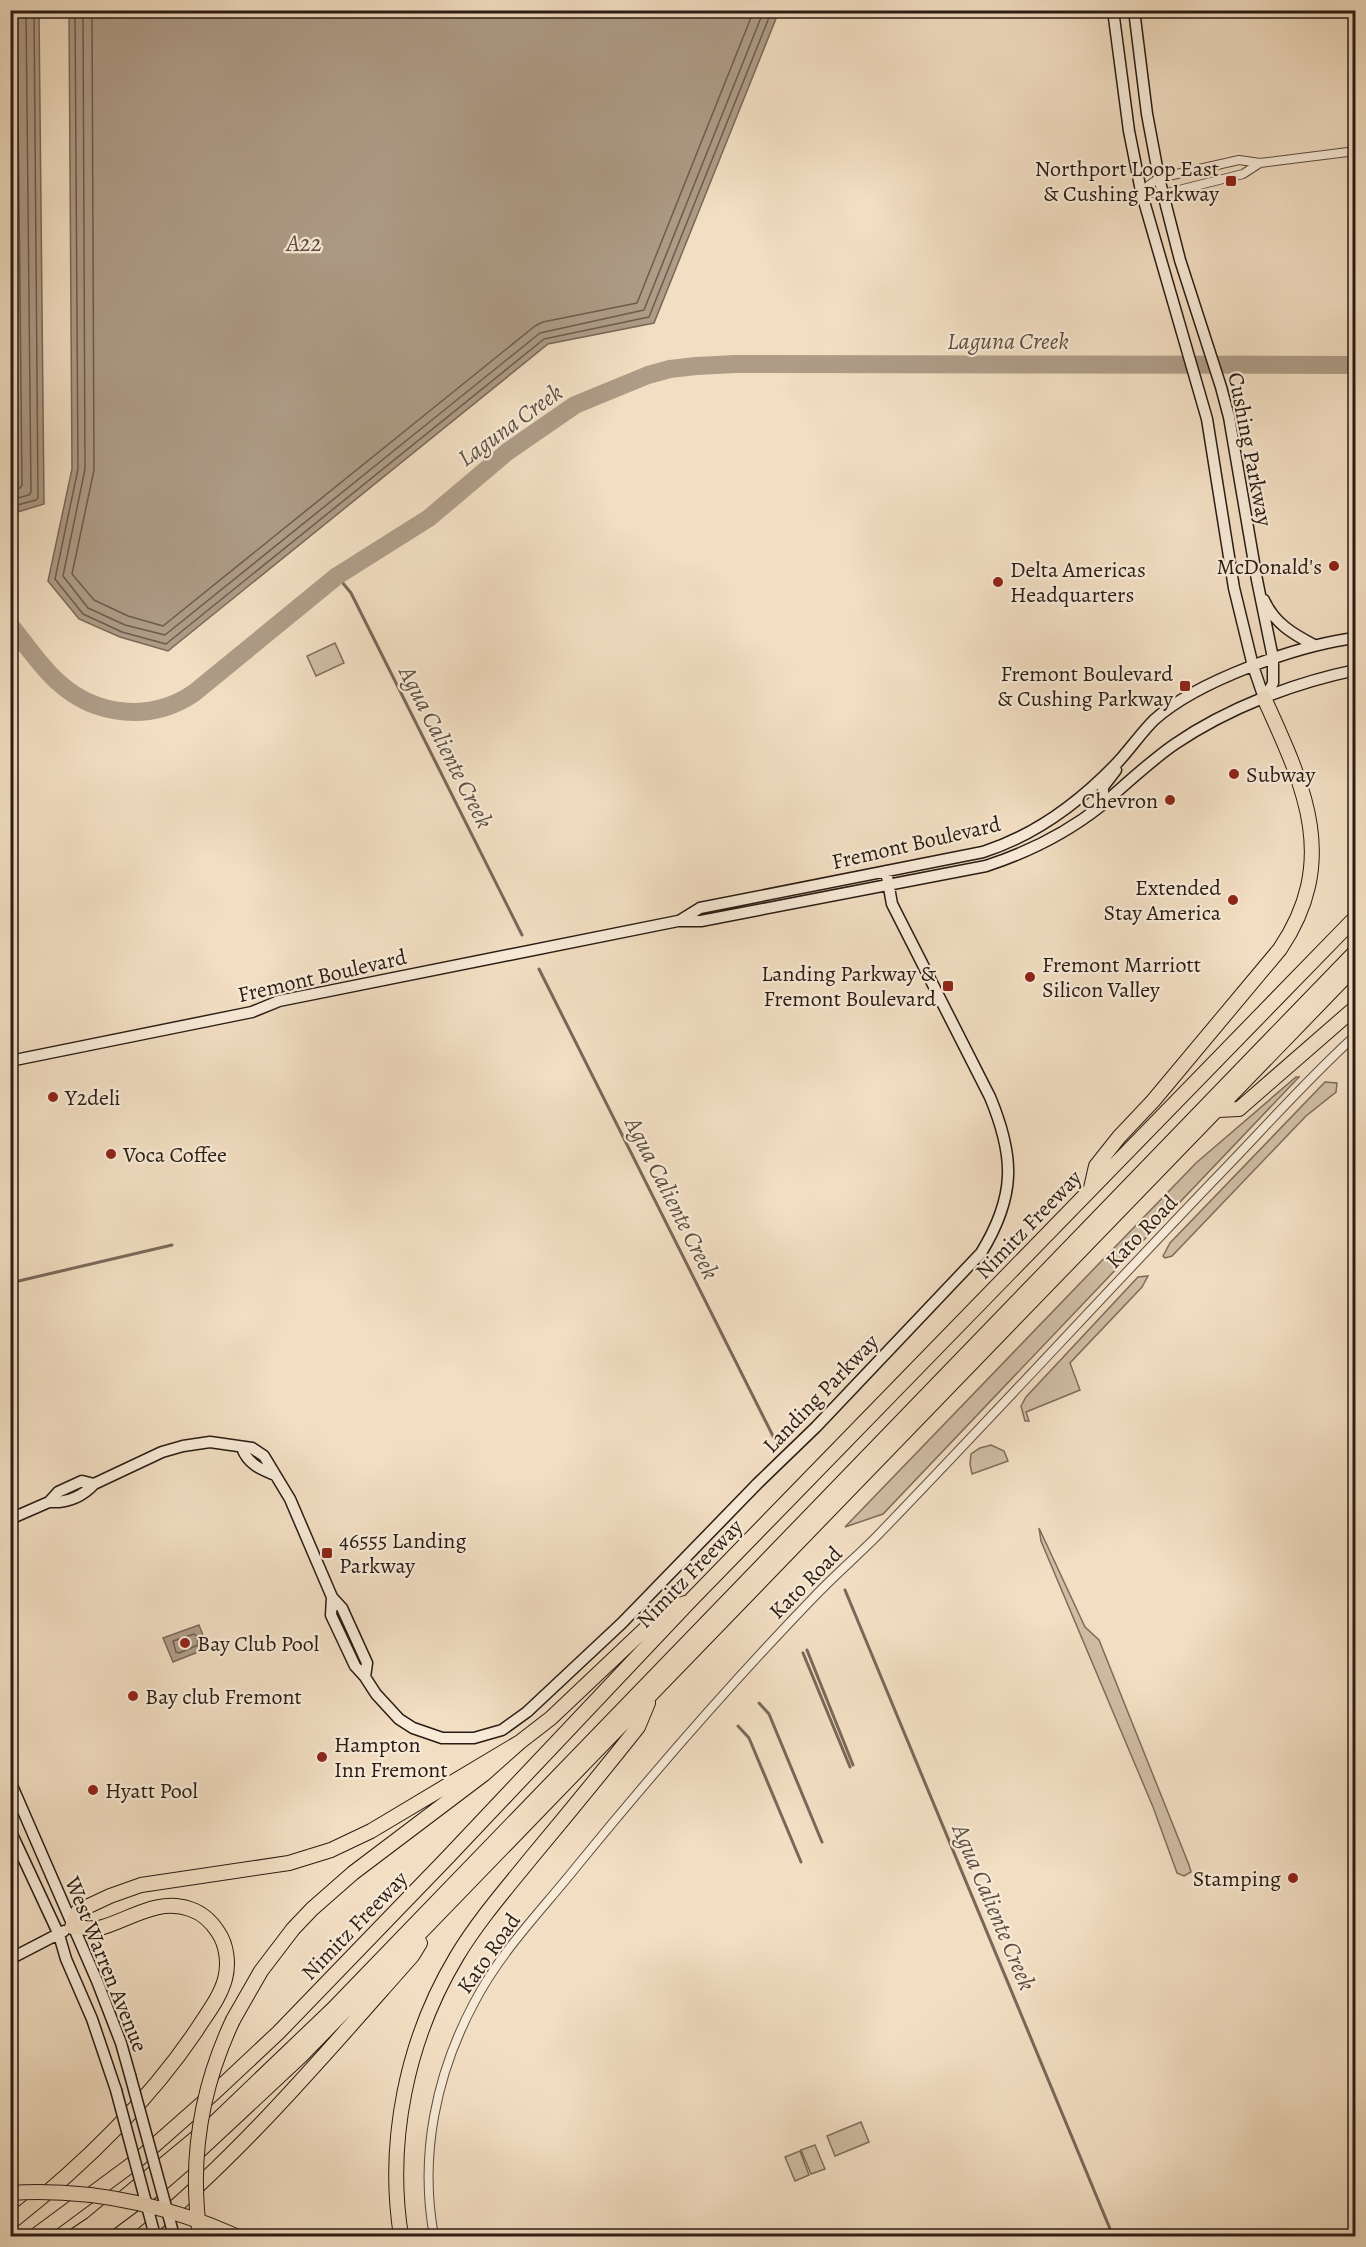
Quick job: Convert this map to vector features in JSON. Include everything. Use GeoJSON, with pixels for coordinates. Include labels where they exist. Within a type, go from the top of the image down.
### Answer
{"type":"FeatureCollection","features":[{"type":"Feature","properties":{"kind":"highway"},"geometry":{"type":"LineString","coordinates":[[1090,1190],[1096,1166],[1280,949],[1294,928],[1304,906],[1313,858],[1308,808],[1280,732],[1264,698]]}},
{"type":"Feature","properties":{"kind":"highway","name":"Nimitz Freeway"},"geometry":{"type":"LineString","coordinates":[[34,2236],[139,2158],[215,2092],[270,2040],[441,1865],[690,1601],[1356,917]]}},
{"type":"Feature","properties":{"kind":"highway"},"geometry":{"type":"LineString","coordinates":[[74,2236],[92,2224],[214,2123],[333,2009],[1356,951]]}},
{"type":"Feature","properties":{"kind":"highway"},"geometry":{"type":"LineString","coordinates":[[92,2236],[159,2186],[232,2122],[301,2056],[1356,966]]}},
{"type":"Feature","properties":{"kind":"highway"},"geometry":{"type":"LineString","coordinates":[[1218,1110],[1239,1109],[1356,1007]]}},
{"type":"Feature","properties":{"kind":"highway"},"geometry":{"type":"LineString","coordinates":[[200,2236],[196,2199],[199,2132],[215,2065],[232,2020],[261,1971],[293,1929],[353,1873],[484,1774],[551,1718],[662,1613],[690,1601]]}},
{"type":"Feature","properties":{"kind":"highway"},"geometry":{"type":"LineString","coordinates":[[401,2236],[396,2174],[400,2118],[413,2057],[433,2002],[458,1953],[494,1904],[638,1727],[650,1696]]}},
{"type":"Feature","properties":{"kind":"highway"},"geometry":{"type":"LineString","coordinates":[[10,2223],[98,2147],[142,2100],[189,2042],[225,1980],[227,1965],[221,1936],[213,1924],[202,1915],[189,1909],[162,1906],[101,1928],[72,1927],[78,1911],[141,1885],[289,1863],[331,1850],[371,1832],[520,1742]]}},
{"type":"Feature","properties":{"kind":"highway"},"geometry":{"type":"LineString","coordinates":[[141,2236],[199,2187],[275,2110],[412,1956],[430,1924]]}},
{"type":"Feature","properties":{"kind":"highway"},"geometry":{"type":"LineString","coordinates":[[10,2193],[59,2192],[124,2199],[190,2217],[236,2236]]}},
{"type":"Feature","properties":{"kind":"main road","name":"Cushing Parkway"},"geometry":{"type":"LineString","coordinates":[[1113,10],[1129,131],[1141,191],[1207,419],[1228,558],[1253,666],[1264,698]]}},
{"type":"Feature","properties":{"kind":"main road","name":"Cushing Parkway"},"geometry":{"type":"LineString","coordinates":[[1134,10],[1148,114],[1162,194],[1229,417],[1257,580],[1274,658],[1273,683],[1264,698]]}},
{"type":"Feature","properties":{"kind":"main road"},"geometry":{"type":"LineString","coordinates":[[1257,580],[1274,617],[1290,632],[1314,645]]}},
{"type":"Feature","properties":{"kind":"main road","name":"Fremont Boulevard"},"geometry":{"type":"LineString","coordinates":[[678,921],[700,908],[982,852],[1000,846],[1063,812],[1119,761],[1140,734],[1171,707],[1197,692],[1274,658],[1314,645],[1356,638]]}},
{"type":"Feature","properties":{"kind":"main road","name":"Fremont Boulevard"},"geometry":{"type":"LineString","coordinates":[[10,1061],[252,1012],[279,1001],[678,921],[701,921],[986,866],[1020,854],[1058,836],[1103,804],[1152,760],[1204,727],[1264,698],[1330,675],[1356,670]]}},
{"type":"Feature","properties":{"kind":"main road"},"geometry":{"type":"LineString","coordinates":[[1103,804],[1103,787],[1114,775],[1119,761]]}},
{"type":"Feature","properties":{"kind":"main road"},"geometry":{"type":"LineString","coordinates":[[1058,836],[1058,826],[1074,809],[1076,801]]}},
{"type":"Feature","properties":{"kind":"main road","name":"Landing Parkway"},"geometry":{"type":"LineString","coordinates":[[10,1519],[49,1502],[63,1502],[86,1492],[94,1484],[162,1452],[183,1446],[217,1442],[242,1448],[246,1458],[259,1468],[274,1475],[290,1499],[332,1597],[331,1615],[355,1666],[388,1709],[413,1728],[442,1738],[474,1738],[490,1734],[514,1722],[622,1623],[758,1483],[816,1427],[981,1253],[995,1228],[1005,1201],[1009,1164],[1004,1135],[990,1097],[892,904],[886,871]]}},
{"type":"Feature","properties":{"kind":"main road","name":"West Warren Avenue"},"geometry":{"type":"LineString","coordinates":[[10,1781],[109,2011],[130,2075],[174,2236]]}},
{"type":"Feature","properties":{"kind":"main road","name":"West Warren Avenue"},"geometry":{"type":"LineString","coordinates":[[10,1830],[59,1935],[66,1959],[92,2019],[116,2090],[155,2236]]}},
{"type":"Feature","properties":{"kind":"main road"},"geometry":{"type":"LineString","coordinates":[[10,1959],[72,1927]]}},
{"type":"Feature","properties":{"kind":"street"},"geometry":{"type":"LineString","coordinates":[[1141,191],[1159,178],[1239,160],[1260,163],[1356,151]]}},
{"type":"Feature","properties":{"kind":"street"},"geometry":{"type":"LineString","coordinates":[[1141,191],[1162,194],[1243,174],[1260,163]]}},
{"type":"Feature","properties":{"kind":"street","name":"Kato Road"},"geometry":{"type":"LineString","coordinates":[[434,2236],[429,2187],[430,2148],[435,2108],[445,2070],[475,2000],[514,1944],[661,1764],[769,1645],[815,1596],[874,1539],[1143,1254],[1356,1035]]}},
{"type":"Feature","properties":{"kind":"shaded area"},"geometry":{"type":"Polygon","coordinates":[[[335,643],[344,663],[316,676],[307,656],[335,643]]]}},
{"type":"Feature","properties":{"kind":"shaded area"},"geometry":{"type":"Polygon","coordinates":[[[1296,1077],[1299,1077],[883,1514],[845,1527],[1196,1163],[1296,1077]]]}},
{"type":"Feature","properties":{"kind":"shaded area"},"geometry":{"type":"Polygon","coordinates":[[[1325,1082],[1337,1083],[1336,1092],[1306,1116],[1172,1256],[1165,1258],[1163,1256],[1170,1243],[1325,1082]]]}},
{"type":"Feature","properties":{"kind":"shaded area"},"geometry":{"type":"Polygon","coordinates":[[[1148,1276],[1142,1287],[1070,1363],[1080,1390],[1026,1412],[1029,1421],[1025,1421],[1021,1406],[1026,1397],[1138,1277],[1148,1276]]]}},
{"type":"Feature","properties":{"kind":"shaded area"},"geometry":{"type":"Polygon","coordinates":[[[991,1445],[1004,1451],[1008,1461],[972,1474],[971,1454],[991,1445]]]}},
{"type":"Feature","properties":{"kind":"shaded area"},"geometry":{"type":"Polygon","coordinates":[[[1039,1528],[1085,1627],[1099,1640],[1189,1865],[1191,1872],[1184,1876],[1177,1873],[1153,1807],[1041,1541],[1039,1528]]]}},
{"type":"Feature","properties":{"kind":"shaded area"},"geometry":{"type":"Polygon","coordinates":[[[861,2122],[869,2142],[835,2156],[827,2136],[861,2122]]]}},
{"type":"Feature","properties":{"kind":"shaded area"},"geometry":{"type":"Polygon","coordinates":[[[815,2145],[825,2169],[811,2174],[801,2150],[815,2145]]]}},
{"type":"Feature","properties":{"kind":"shaded area"},"geometry":{"type":"Polygon","coordinates":[[[800,2151],[809,2175],[795,2181],[785,2157],[800,2151]]]}},
{"type":"Feature","properties":{"kind":"water"},"geometry":{"type":"Polygon","coordinates":[[[11,10],[39,11],[44,504],[11,514],[11,10]]]}},
{"type":"Feature","properties":{"kind":"water","name":"A22"},"geometry":{"type":"Polygon","coordinates":[[[69,10],[779,11],[654,323],[548,344],[168,651],[120,637],[79,619],[48,581],[72,469],[69,10]]]}},
{"type":"Feature","properties":{"kind":"water","name":"Bay Club Pool"},"geometry":{"type":"Polygon","coordinates":[[[199,1625],[208,1648],[173,1662],[163,1638],[199,1625]]]}},
{"type":"Feature","properties":{"kind":"waterway","name":"Laguna Creek"},"geometry":{"type":"LineString","coordinates":[[10,625],[51,676],[73,694],[89,703],[124,712],[160,708],[178,702],[194,693],[337,576],[429,518],[507,452],[575,405],[648,375],[670,369],[735,364],[1356,365]]}},
{"type":"Feature","properties":{"kind":"waterway","name":"Agua Caliente Creek"},"geometry":{"type":"LineString","coordinates":[[337,576],[351,593],[522,935]]}},
{"type":"Feature","properties":{"kind":"waterway","name":"Agua Caliente Creek"},"geometry":{"type":"LineString","coordinates":[[539,969],[776,1442]]}},
{"type":"Feature","properties":{"kind":"waterway"},"geometry":{"type":"LineString","coordinates":[[10,1283],[172,1245]]}},
{"type":"Feature","properties":{"kind":"waterway","name":"Agua Caliente Creek"},"geometry":{"type":"LineString","coordinates":[[845,1590],[1113,2236]]}},
{"type":"Feature","properties":{"kind":"waterway"},"geometry":{"type":"LineString","coordinates":[[807,1650],[853,1765]]}},
{"type":"Feature","properties":{"kind":"waterway"},"geometry":{"type":"LineString","coordinates":[[803,1653],[850,1767]]}},
{"type":"Feature","properties":{"kind":"waterway"},"geometry":{"type":"LineString","coordinates":[[759,1703],[769,1714],[822,1842]]}},
{"type":"Feature","properties":{"kind":"waterway"},"geometry":{"type":"LineString","coordinates":[[738,1726],[749,1738],[801,1862]]}},
{"type":"Feature","properties":{"kind":"waterway"},"geometry":{"type":"LineString","coordinates":[[12,2198],[19,2209]]}},
{"type":"Feature","properties":{"kind":"place","name":"Northport Loop East & Cushing Parkway"},"geometry":{"type":"Point","coordinates":[1231,181]}},
{"type":"Feature","properties":{"kind":"place","name":"McDonald's"},"geometry":{"type":"Point","coordinates":[1334,566]}},
{"type":"Feature","properties":{"kind":"place","name":"Delta Americas Headquarters"},"geometry":{"type":"Point","coordinates":[998,582]}},
{"type":"Feature","properties":{"kind":"place","name":"Fremont Boulevard & Cushing Parkway"},"geometry":{"type":"Point","coordinates":[1185,686]}},
{"type":"Feature","properties":{"kind":"place","name":"Subway"},"geometry":{"type":"Point","coordinates":[1234,774]}},
{"type":"Feature","properties":{"kind":"place","name":"Chevron"},"geometry":{"type":"Point","coordinates":[1170,800]}},
{"type":"Feature","properties":{"kind":"place","name":"Extended Stay America"},"geometry":{"type":"Point","coordinates":[1233,900]}},
{"type":"Feature","properties":{"kind":"place","name":"Fremont Marriott Silicon Valley"},"geometry":{"type":"Point","coordinates":[1030,977]}},
{"type":"Feature","properties":{"kind":"place","name":"Landing Parkway & Fremont Boulevard"},"geometry":{"type":"Point","coordinates":[948,986]}},
{"type":"Feature","properties":{"kind":"place","name":"Y2deli"},"geometry":{"type":"Point","coordinates":[53,1097]}},
{"type":"Feature","properties":{"kind":"place","name":"Voca Coffee"},"geometry":{"type":"Point","coordinates":[111,1154]}},
{"type":"Feature","properties":{"kind":"place","name":"46555 Landing Parkway"},"geometry":{"type":"Point","coordinates":[327,1553]}},
{"type":"Feature","properties":{"kind":"place","name":"Bay Club Pool"},"geometry":{"type":"Point","coordinates":[185,1643]}},
{"type":"Feature","properties":{"kind":"place","name":"Bay club Fremont"},"geometry":{"type":"Point","coordinates":[133,1696]}},
{"type":"Feature","properties":{"kind":"place","name":"Hampton Inn Fremont"},"geometry":{"type":"Point","coordinates":[322,1757]}},
{"type":"Feature","properties":{"kind":"place","name":"Hyatt Pool"},"geometry":{"type":"Point","coordinates":[93,1790]}},
{"type":"Feature","properties":{"kind":"place","name":"Stamping"},"geometry":{"type":"Point","coordinates":[1293,1878]}}]}
